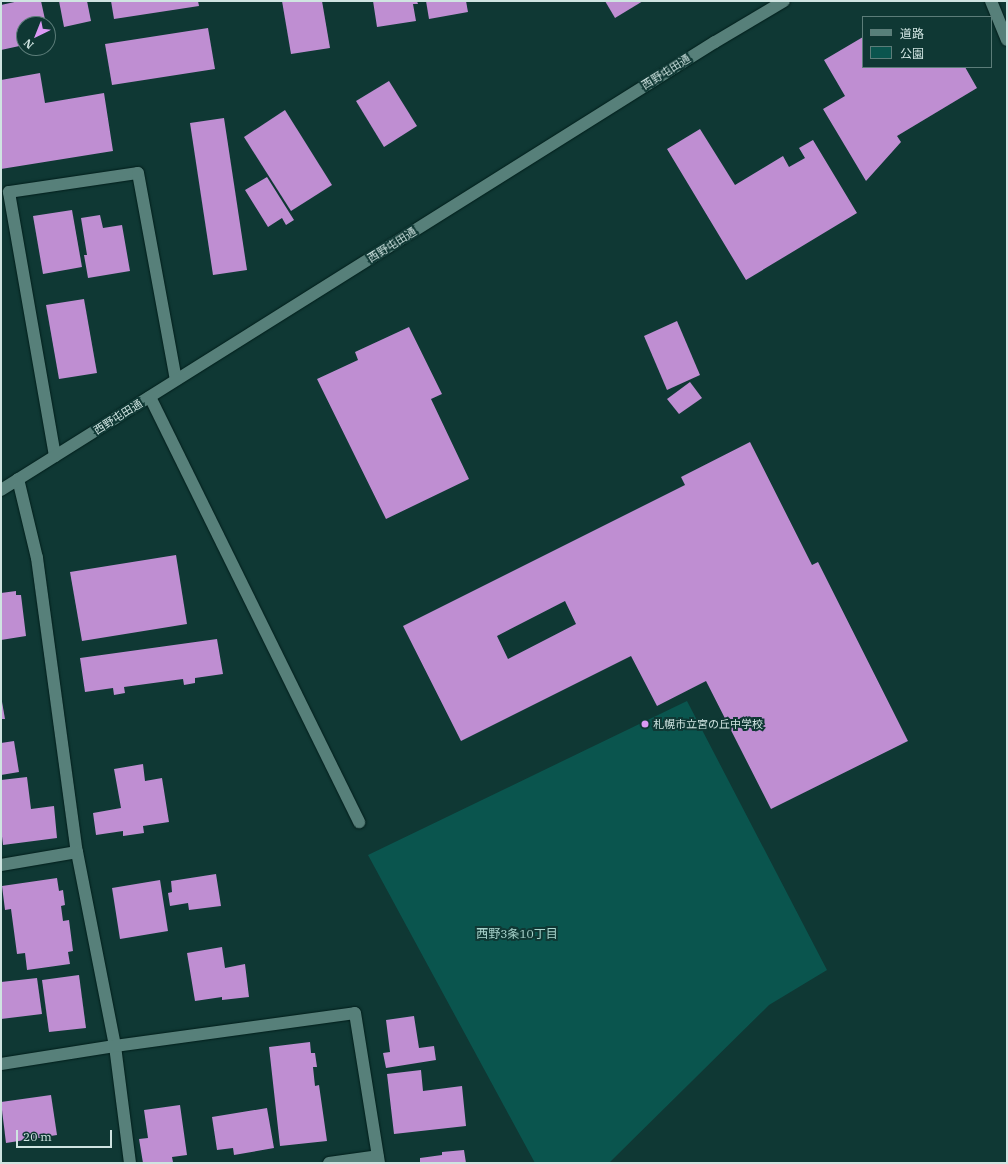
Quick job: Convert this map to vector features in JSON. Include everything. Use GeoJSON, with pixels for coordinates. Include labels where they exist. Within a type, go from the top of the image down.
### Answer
{"type":"FeatureCollection","features":[{"type":"Feature","properties":{"kind":"street","name":"西野屯田通"},"geometry":{"type":"LineString","coordinates":[[1,490],[715,42],[784,1]]}},
{"type":"Feature","properties":{"kind":"street"},"geometry":{"type":"LineString","coordinates":[[991,1],[1007,40]]}},
{"type":"Feature","properties":{"kind":"street"},"geometry":{"type":"LineString","coordinates":[[54,456],[9,192],[138,173],[176,380]]}},
{"type":"Feature","properties":{"kind":"street"},"geometry":{"type":"LineString","coordinates":[[150,397],[359,822]]}},
{"type":"Feature","properties":{"kind":"street"},"geometry":{"type":"LineString","coordinates":[[18,479],[37,558],[77,852],[115,1046],[130,1163]]}},
{"type":"Feature","properties":{"kind":"street"},"geometry":{"type":"LineString","coordinates":[[1,865],[77,852]]}},
{"type":"Feature","properties":{"kind":"street"},"geometry":{"type":"LineString","coordinates":[[1,1064],[115,1046],[355,1013],[378,1159],[329,1163]]}},
{"type":"Feature","properties":{"kind":"green space"},"geometry":{"type":"Polygon","coordinates":[[[687,701],[827,970],[769,1005],[609,1163],[535,1163],[368,855],[687,701]]]}},
{"type":"Feature","properties":{"kind":"building"},"geometry":{"type":"Polygon","coordinates":[[[19,1],[41,1],[44,16],[16,16],[16,47],[1,50],[1,5],[19,1]]]}},
{"type":"Feature","properties":{"kind":"building"},"geometry":{"type":"Polygon","coordinates":[[[59,1],[87,1],[91,21],[64,27],[59,1]]]}},
{"type":"Feature","properties":{"kind":"building"},"geometry":{"type":"Polygon","coordinates":[[[111,1],[198,1],[199,6],[114,19],[111,1]]]}},
{"type":"Feature","properties":{"kind":"building"},"geometry":{"type":"Polygon","coordinates":[[[282,1],[322,1],[330,48],[291,54],[282,1]]]}},
{"type":"Feature","properties":{"kind":"building"},"geometry":{"type":"Polygon","coordinates":[[[373,1],[417,1],[418,4],[413,4],[416,21],[377,27],[373,1]]]}},
{"type":"Feature","properties":{"kind":"building"},"geometry":{"type":"Polygon","coordinates":[[[426,1],[466,1],[468,12],[429,19],[426,1]]]}},
{"type":"Feature","properties":{"kind":"building"},"geometry":{"type":"Polygon","coordinates":[[[605,1],[643,1],[615,18],[605,1]]]}},
{"type":"Feature","properties":{"kind":"building"},"geometry":{"type":"Polygon","coordinates":[[[208,28],[215,69],[112,85],[105,44],[208,28]]]}},
{"type":"Feature","properties":{"kind":"building"},"geometry":{"type":"Polygon","coordinates":[[[862,38],[862,68],[966,68],[977,88],[897,136],[901,142],[866,181],[823,109],[845,96],[824,60],[862,38]]]}},
{"type":"Feature","properties":{"kind":"building"},"geometry":{"type":"Polygon","coordinates":[[[40,73],[45,103],[104,93],[113,151],[1,169],[1,80],[40,73]]]}},
{"type":"Feature","properties":{"kind":"building"},"geometry":{"type":"Polygon","coordinates":[[[389,81],[417,126],[384,147],[356,101],[389,81]]]}},
{"type":"Feature","properties":{"kind":"building"},"geometry":{"type":"Polygon","coordinates":[[[285,110],[332,185],[291,211],[244,137],[285,110]]]}},
{"type":"Feature","properties":{"kind":"building"},"geometry":{"type":"Polygon","coordinates":[[[224,118],[247,270],[213,275],[190,123],[224,118]]]}},
{"type":"Feature","properties":{"kind":"building"},"geometry":{"type":"Polygon","coordinates":[[[700,129],[735,185],[783,156],[789,167],[805,158],[799,148],[813,140],[857,213],[746,280],[667,149],[700,129]]]}},
{"type":"Feature","properties":{"kind":"building"},"geometry":{"type":"Polygon","coordinates":[[[267,177],[294,220],[286,225],[282,218],[268,227],[245,190],[267,177]]]}},
{"type":"Feature","properties":{"kind":"building"},"geometry":{"type":"Polygon","coordinates":[[[72,210],[82,267],[43,274],[33,216],[72,210]]]}},
{"type":"Feature","properties":{"kind":"building"},"geometry":{"type":"Polygon","coordinates":[[[100,215],[103,228],[122,225],[130,271],[88,278],[84,255],[87,255],[81,218],[100,215]]]}},
{"type":"Feature","properties":{"kind":"building"},"geometry":{"type":"Polygon","coordinates":[[[84,299],[97,373],[59,379],[46,305],[84,299]]]}},
{"type":"Feature","properties":{"kind":"building"},"geometry":{"type":"Polygon","coordinates":[[[677,321],[700,375],[667,390],[644,336],[677,321]]]}},
{"type":"Feature","properties":{"kind":"building"},"geometry":{"type":"Polygon","coordinates":[[[409,327],[442,394],[431,399],[469,479],[386,519],[317,379],[358,360],[355,352],[409,327]]]}},
{"type":"Feature","properties":{"kind":"building"},"geometry":{"type":"Polygon","coordinates":[[[690,382],[702,398],[679,414],[667,399],[690,382]]]}},
{"type":"Feature","properties":{"kind":"building"},"geometry":{"type":"Polygon","coordinates":[[[750,442],[812,565],[818,562],[908,741],[771,809],[706,681],[657,706],[631,656],[461,741],[403,626],[685,485],[681,477],[750,442]],[[565,601],[497,636],[508,659],[576,624],[565,601]]]}},
{"type":"Feature","properties":{"kind":"building"},"geometry":{"type":"Polygon","coordinates":[[[176,555],[187,624],[82,641],[70,572],[176,555]]]}},
{"type":"Feature","properties":{"kind":"building"},"geometry":{"type":"Polygon","coordinates":[[[16,591],[16,595],[21,595],[26,636],[1,640],[1,593],[16,591]]]}},
{"type":"Feature","properties":{"kind":"building"},"geometry":{"type":"Polygon","coordinates":[[[217,639],[223,674],[195,678],[195,683],[184,685],[183,679],[124,687],[125,693],[114,695],[113,688],[85,692],[80,658],[217,639]]]}},
{"type":"Feature","properties":{"kind":"building"},"geometry":{"type":"Polygon","coordinates":[[[1,696],[5,719],[1,719],[1,696]]]}},
{"type":"Feature","properties":{"kind":"building"},"geometry":{"type":"Polygon","coordinates":[[[14,741],[19,772],[1,775],[1,743],[14,741]]]}},
{"type":"Feature","properties":{"kind":"building"},"geometry":{"type":"Polygon","coordinates":[[[143,764],[145,781],[162,778],[169,822],[143,826],[144,833],[123,836],[123,831],[96,835],[93,813],[121,808],[114,769],[143,764]]]}},
{"type":"Feature","properties":{"kind":"building"},"geometry":{"type":"Polygon","coordinates":[[[27,777],[31,809],[54,806],[57,838],[3,845],[1,828],[1,780],[27,777]]]}},
{"type":"Feature","properties":{"kind":"building"},"geometry":{"type":"Polygon","coordinates":[[[216,874],[221,906],[189,910],[188,903],[170,906],[168,893],[172,892],[171,881],[216,874]]]}},
{"type":"Feature","properties":{"kind":"building"},"geometry":{"type":"Polygon","coordinates":[[[57,878],[59,891],[63,890],[65,905],[61,906],[63,921],[69,920],[73,951],[68,952],[70,964],[27,970],[25,953],[17,954],[11,909],[5,910],[2,886],[57,878]]]}},
{"type":"Feature","properties":{"kind":"building"},"geometry":{"type":"Polygon","coordinates":[[[160,880],[168,931],[120,939],[112,888],[160,880]]]}},
{"type":"Feature","properties":{"kind":"building"},"geometry":{"type":"Polygon","coordinates":[[[222,947],[225,968],[245,964],[249,997],[222,1000],[222,997],[195,1001],[187,953],[222,947]]]}},
{"type":"Feature","properties":{"kind":"building"},"geometry":{"type":"Polygon","coordinates":[[[79,975],[86,1028],[49,1032],[42,980],[79,975]]]}},
{"type":"Feature","properties":{"kind":"building"},"geometry":{"type":"Polygon","coordinates":[[[37,978],[42,1014],[1,1019],[1,982],[37,978]]]}},
{"type":"Feature","properties":{"kind":"building"},"geometry":{"type":"Polygon","coordinates":[[[414,1016],[419,1048],[434,1046],[436,1060],[386,1068],[383,1053],[390,1052],[386,1020],[414,1016]]]}},
{"type":"Feature","properties":{"kind":"building"},"geometry":{"type":"Polygon","coordinates":[[[310,1042],[311,1053],[315,1053],[317,1067],[313,1067],[315,1086],[319,1085],[327,1141],[280,1146],[269,1047],[310,1042]]]}},
{"type":"Feature","properties":{"kind":"building"},"geometry":{"type":"Polygon","coordinates":[[[421,1070],[423,1091],[462,1086],[466,1126],[394,1134],[387,1074],[421,1070]]]}},
{"type":"Feature","properties":{"kind":"building"},"geometry":{"type":"Polygon","coordinates":[[[51,1095],[57,1135],[6,1143],[1,1102],[51,1095]]]}},
{"type":"Feature","properties":{"kind":"building"},"geometry":{"type":"Polygon","coordinates":[[[180,1105],[187,1155],[172,1157],[173,1162],[143,1163],[139,1139],[148,1138],[144,1110],[180,1105]]]}},
{"type":"Feature","properties":{"kind":"building"},"geometry":{"type":"Polygon","coordinates":[[[267,1108],[274,1148],[234,1155],[233,1148],[217,1150],[212,1117],[267,1108]]]}},
{"type":"Feature","properties":{"kind":"building"},"geometry":{"type":"Polygon","coordinates":[[[464,1150],[466,1163],[420,1163],[420,1158],[442,1155],[442,1152],[464,1150]]]}},
{"type":"Feature","properties":{"kind":"place","name":"札幌市立宮の丘中学校"},"geometry":{"type":"Point","coordinates":[645,724]}},
{"type":"Feature","properties":{"kind":"district","name":"西野3条10丁目"},"geometry":{"type":"Point","coordinates":[517,934]}}]}
